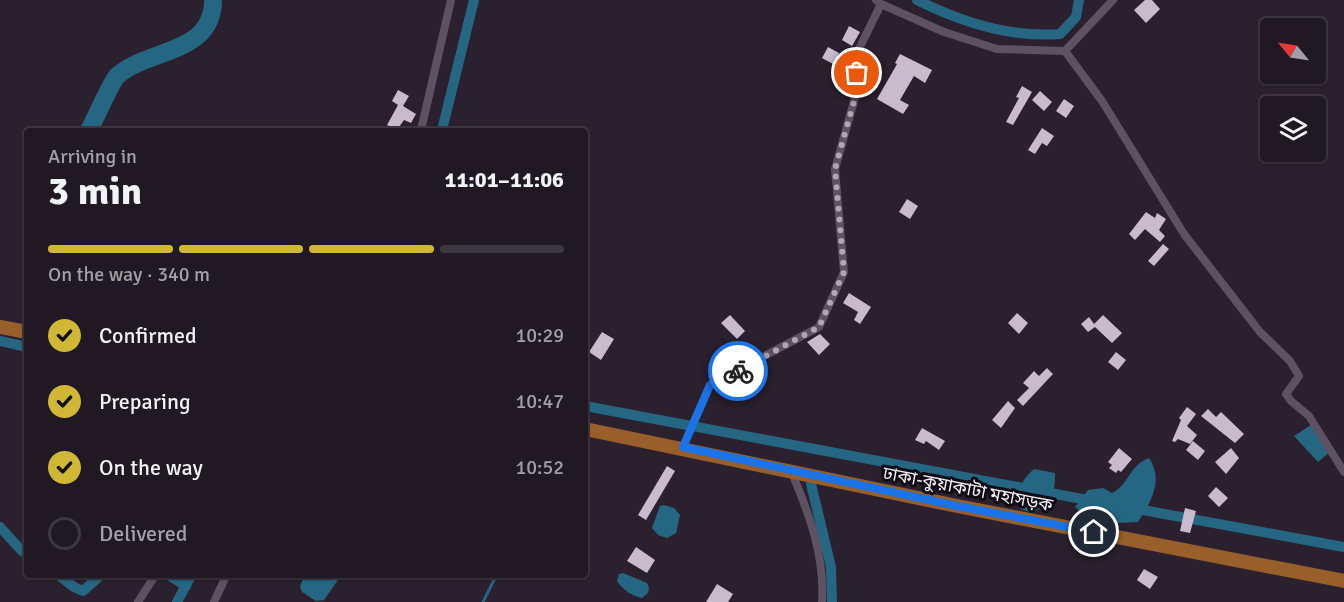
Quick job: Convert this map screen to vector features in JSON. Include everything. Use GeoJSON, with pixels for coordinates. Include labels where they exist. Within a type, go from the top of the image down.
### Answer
{"type":"FeatureCollection","features":[{"type":"Feature","properties":{"kind":"main road"},"geometry":{"type":"LineString","coordinates":[[0,327],[24,331]]}},
{"type":"Feature","properties":{"kind":"main road","name":"ঢাকা-কুয়াকাটা মহাসড়ক"},"geometry":{"type":"LineString","coordinates":[[588,430],[683,447],[957,506],[1344,580]]}},
{"type":"Feature","properties":{"kind":"street"},"geometry":{"type":"LineString","coordinates":[[421,128],[451,0]]}},
{"type":"Feature","properties":{"kind":"street"},"geometry":{"type":"LineString","coordinates":[[683,447],[710,385],[819,327],[844,272],[835,169],[856,94],[858,53],[879,2],[944,32],[997,49],[1065,51],[1113,0]]}},
{"type":"Feature","properties":{"kind":"street"},"geometry":{"type":"LineString","coordinates":[[1065,51],[1102,101],[1184,234],[1260,332],[1290,361],[1299,376],[1286,393],[1291,401],[1310,416],[1344,472]]}},
{"type":"Feature","properties":{"kind":"street"},"geometry":{"type":"LineString","coordinates":[[791,471],[813,527],[823,580],[822,602]]}},
{"type":"Feature","properties":{"kind":"street"},"geometry":{"type":"LineString","coordinates":[[138,602],[153,578]]}},
{"type":"Feature","properties":{"kind":"street"},"geometry":{"type":"LineString","coordinates":[[213,602],[225,578]]}},
{"type":"Feature","properties":{"kind":"water"},"geometry":{"type":"Polygon","coordinates":[[[1311,425],[1330,452],[1318,462],[1294,436],[1311,425]]]}},
{"type":"Feature","properties":{"kind":"water"},"geometry":{"type":"Polygon","coordinates":[[[1149,458],[1156,483],[1151,499],[1138,522],[1118,523],[1086,516],[1075,507],[1088,490],[1103,488],[1112,493],[1123,485],[1137,465],[1149,458]]]}},
{"type":"Feature","properties":{"kind":"water"},"geometry":{"type":"Polygon","coordinates":[[[1034,469],[1055,473],[1055,480],[1051,497],[1033,513],[1020,509],[1018,498],[1023,482],[1034,469]]]}},
{"type":"Feature","properties":{"kind":"water"},"geometry":{"type":"Polygon","coordinates":[[[660,506],[674,508],[680,515],[676,533],[667,538],[658,535],[652,528],[660,506]]]}},
{"type":"Feature","properties":{"kind":"water"},"geometry":{"type":"Polygon","coordinates":[[[623,573],[647,583],[648,593],[642,598],[625,590],[617,581],[619,574],[623,573]]]}},
{"type":"Feature","properties":{"kind":"water"},"geometry":{"type":"Polygon","coordinates":[[[304,578],[339,578],[324,600],[316,601],[302,592],[300,586],[304,578]]]}},
{"type":"Feature","properties":{"kind":"building"},"geometry":{"type":"Polygon","coordinates":[[[1145,0],[1152,0],[1160,9],[1146,23],[1134,10],[1145,0]]]}},
{"type":"Feature","properties":{"kind":"building"},"geometry":{"type":"Polygon","coordinates":[[[849,26],[860,32],[852,46],[842,40],[849,26]]]}},
{"type":"Feature","properties":{"kind":"building"},"geometry":{"type":"Polygon","coordinates":[[[828,47],[839,53],[833,64],[822,58],[828,47]]]}},
{"type":"Feature","properties":{"kind":"building"},"geometry":{"type":"Polygon","coordinates":[[[900,54],[932,70],[925,83],[914,76],[900,100],[909,105],[903,114],[877,99],[897,64],[895,63],[900,54]]]}},
{"type":"Feature","properties":{"kind":"building"},"geometry":{"type":"Polygon","coordinates":[[[1022,86],[1032,92],[1013,125],[1006,122],[1019,98],[1016,97],[1022,86]]]}},
{"type":"Feature","properties":{"kind":"building"},"geometry":{"type":"Polygon","coordinates":[[[398,90],[409,96],[403,106],[416,114],[411,123],[404,120],[398,128],[387,125],[398,105],[392,101],[398,90]]]}},
{"type":"Feature","properties":{"kind":"building"},"geometry":{"type":"Polygon","coordinates":[[[1040,91],[1052,102],[1044,111],[1032,100],[1040,91]]]}},
{"type":"Feature","properties":{"kind":"building"},"geometry":{"type":"Polygon","coordinates":[[[1064,99],[1074,106],[1066,118],[1056,111],[1064,99]]]}},
{"type":"Feature","properties":{"kind":"building"},"geometry":{"type":"Polygon","coordinates":[[[1042,128],[1054,136],[1047,146],[1042,143],[1035,154],[1028,150],[1042,128]]]}},
{"type":"Feature","properties":{"kind":"building"},"geometry":{"type":"Polygon","coordinates":[[[907,199],[918,206],[910,219],[899,212],[907,199]]]}},
{"type":"Feature","properties":{"kind":"building"},"geometry":{"type":"Polygon","coordinates":[[[1146,212],[1155,218],[1157,213],[1166,219],[1159,230],[1165,236],[1160,242],[1145,229],[1135,240],[1129,234],[1146,212]]]}},
{"type":"Feature","properties":{"kind":"building"},"geometry":{"type":"Polygon","coordinates":[[[1163,244],[1169,249],[1154,266],[1148,261],[1163,244]]]}},
{"type":"Feature","properties":{"kind":"building"},"geometry":{"type":"Polygon","coordinates":[[[849,293],[871,307],[860,324],[854,320],[858,312],[843,303],[849,293]]]}},
{"type":"Feature","properties":{"kind":"building"},"geometry":{"type":"Polygon","coordinates":[[[1017,313],[1028,323],[1019,334],[1008,323],[1017,313]]]}},
{"type":"Feature","properties":{"kind":"building"},"geometry":{"type":"Polygon","coordinates":[[[730,315],[745,331],[737,339],[721,323],[730,315]]]}},
{"type":"Feature","properties":{"kind":"building"},"geometry":{"type":"Polygon","coordinates":[[[1103,315],[1122,333],[1112,343],[1095,327],[1088,332],[1081,324],[1089,317],[1094,324],[1103,315]]]}},
{"type":"Feature","properties":{"kind":"building"},"geometry":{"type":"Polygon","coordinates":[[[602,332],[614,339],[601,360],[589,352],[602,332]]]}},
{"type":"Feature","properties":{"kind":"building"},"geometry":{"type":"Polygon","coordinates":[[[820,334],[830,344],[819,355],[807,342],[820,334]]]}},
{"type":"Feature","properties":{"kind":"building"},"geometry":{"type":"Polygon","coordinates":[[[1116,352],[1126,360],[1118,370],[1108,362],[1116,352]]]}},
{"type":"Feature","properties":{"kind":"building"},"geometry":{"type":"Polygon","coordinates":[[[1047,368],[1053,374],[1023,406],[1017,400],[1029,388],[1023,383],[1034,371],[1039,376],[1047,368]]]}},
{"type":"Feature","properties":{"kind":"building"},"geometry":{"type":"Polygon","coordinates":[[[1008,401],[1015,408],[1001,428],[992,420],[1008,401]]]}},
{"type":"Feature","properties":{"kind":"building"},"geometry":{"type":"Polygon","coordinates":[[[1187,407],[1196,414],[1187,426],[1197,435],[1190,444],[1178,439],[1175,442],[1172,441],[1181,420],[1179,418],[1187,407]]]}},
{"type":"Feature","properties":{"kind":"building"},"geometry":{"type":"Polygon","coordinates":[[[1208,409],[1216,417],[1221,412],[1244,434],[1235,443],[1201,416],[1208,409]]]}},
{"type":"Feature","properties":{"kind":"building"},"geometry":{"type":"Polygon","coordinates":[[[922,428],[945,441],[939,450],[926,441],[924,444],[915,440],[922,428]]]}},
{"type":"Feature","properties":{"kind":"building"},"geometry":{"type":"Polygon","coordinates":[[[1193,441],[1205,451],[1198,460],[1186,450],[1193,441]]]}},
{"type":"Feature","properties":{"kind":"building"},"geometry":{"type":"Polygon","coordinates":[[[1119,448],[1132,459],[1121,472],[1118,470],[1116,473],[1109,468],[1112,465],[1108,462],[1119,448]]]}},
{"type":"Feature","properties":{"kind":"building"},"geometry":{"type":"Polygon","coordinates":[[[1231,448],[1239,458],[1226,474],[1215,462],[1231,448]]]}},
{"type":"Feature","properties":{"kind":"building"},"geometry":{"type":"Polygon","coordinates":[[[667,466],[675,471],[646,520],[638,515],[667,466]]]}},
{"type":"Feature","properties":{"kind":"building"},"geometry":{"type":"Polygon","coordinates":[[[1216,487],[1228,498],[1219,507],[1208,496],[1216,487]]]}},
{"type":"Feature","properties":{"kind":"building"},"geometry":{"type":"Polygon","coordinates":[[[1185,508],[1196,511],[1190,533],[1180,531],[1185,508]]]}},
{"type":"Feature","properties":{"kind":"building"},"geometry":{"type":"Polygon","coordinates":[[[636,547],[655,560],[647,573],[627,561],[636,547]]]}},
{"type":"Feature","properties":{"kind":"building"},"geometry":{"type":"Polygon","coordinates":[[[1144,569],[1158,577],[1150,589],[1137,580],[1144,569]]]}},
{"type":"Feature","properties":{"kind":"building"},"geometry":{"type":"Polygon","coordinates":[[[717,584],[733,594],[728,602],[706,602],[717,584]]]}},
{"type":"Feature","properties":{"kind":"waterway"},"geometry":{"type":"LineString","coordinates":[[90,128],[117,76],[130,67],[191,41],[202,31],[210,18],[213,0]]}},
{"type":"Feature","properties":{"kind":"waterway"},"geometry":{"type":"LineString","coordinates":[[442,128],[474,0]]}},
{"type":"Feature","properties":{"kind":"waterway"},"geometry":{"type":"LineString","coordinates":[[917,0],[987,27],[1042,35],[1060,34],[1076,17],[1079,0]]}},
{"type":"Feature","properties":{"kind":"waterway"},"geometry":{"type":"LineString","coordinates":[[0,341],[24,346]]}},
{"type":"Feature","properties":{"kind":"waterway"},"geometry":{"type":"LineString","coordinates":[[588,407],[1093,501]]}},
{"type":"Feature","properties":{"kind":"waterway"},"geometry":{"type":"LineString","coordinates":[[811,484],[831,567],[832,602]]}},
{"type":"Feature","properties":{"kind":"waterway"},"geometry":{"type":"LineString","coordinates":[[1132,508],[1344,547]]}},
{"type":"Feature","properties":{"kind":"waterway"},"geometry":{"type":"LineString","coordinates":[[0,527],[24,552]]}},
{"type":"Feature","properties":{"kind":"waterway"},"geometry":{"type":"LineString","coordinates":[[62,578],[83,591],[98,578]]}},
{"type":"Feature","properties":{"kind":"waterway"},"geometry":{"type":"LineString","coordinates":[[173,578],[186,586]]}},
{"type":"Feature","properties":{"kind":"waterway"},"geometry":{"type":"LineString","coordinates":[[177,602],[190,578]]}},
{"type":"Feature","properties":{"kind":"waterway"},"geometry":{"type":"LineString","coordinates":[[483,602],[495,578]]}},
{"type":"Feature","properties":{"kind":"way so far"},"geometry":{"type":"LineString","coordinates":[[738,371],[819,327],[844,272],[835,169],[856,94],[857,73]]}},
{"type":"Feature","properties":{"kind":"route"},"geometry":{"type":"LineString","coordinates":[[738,371],[710,385],[683,447],[957,506],[1094,532]]}}]}
